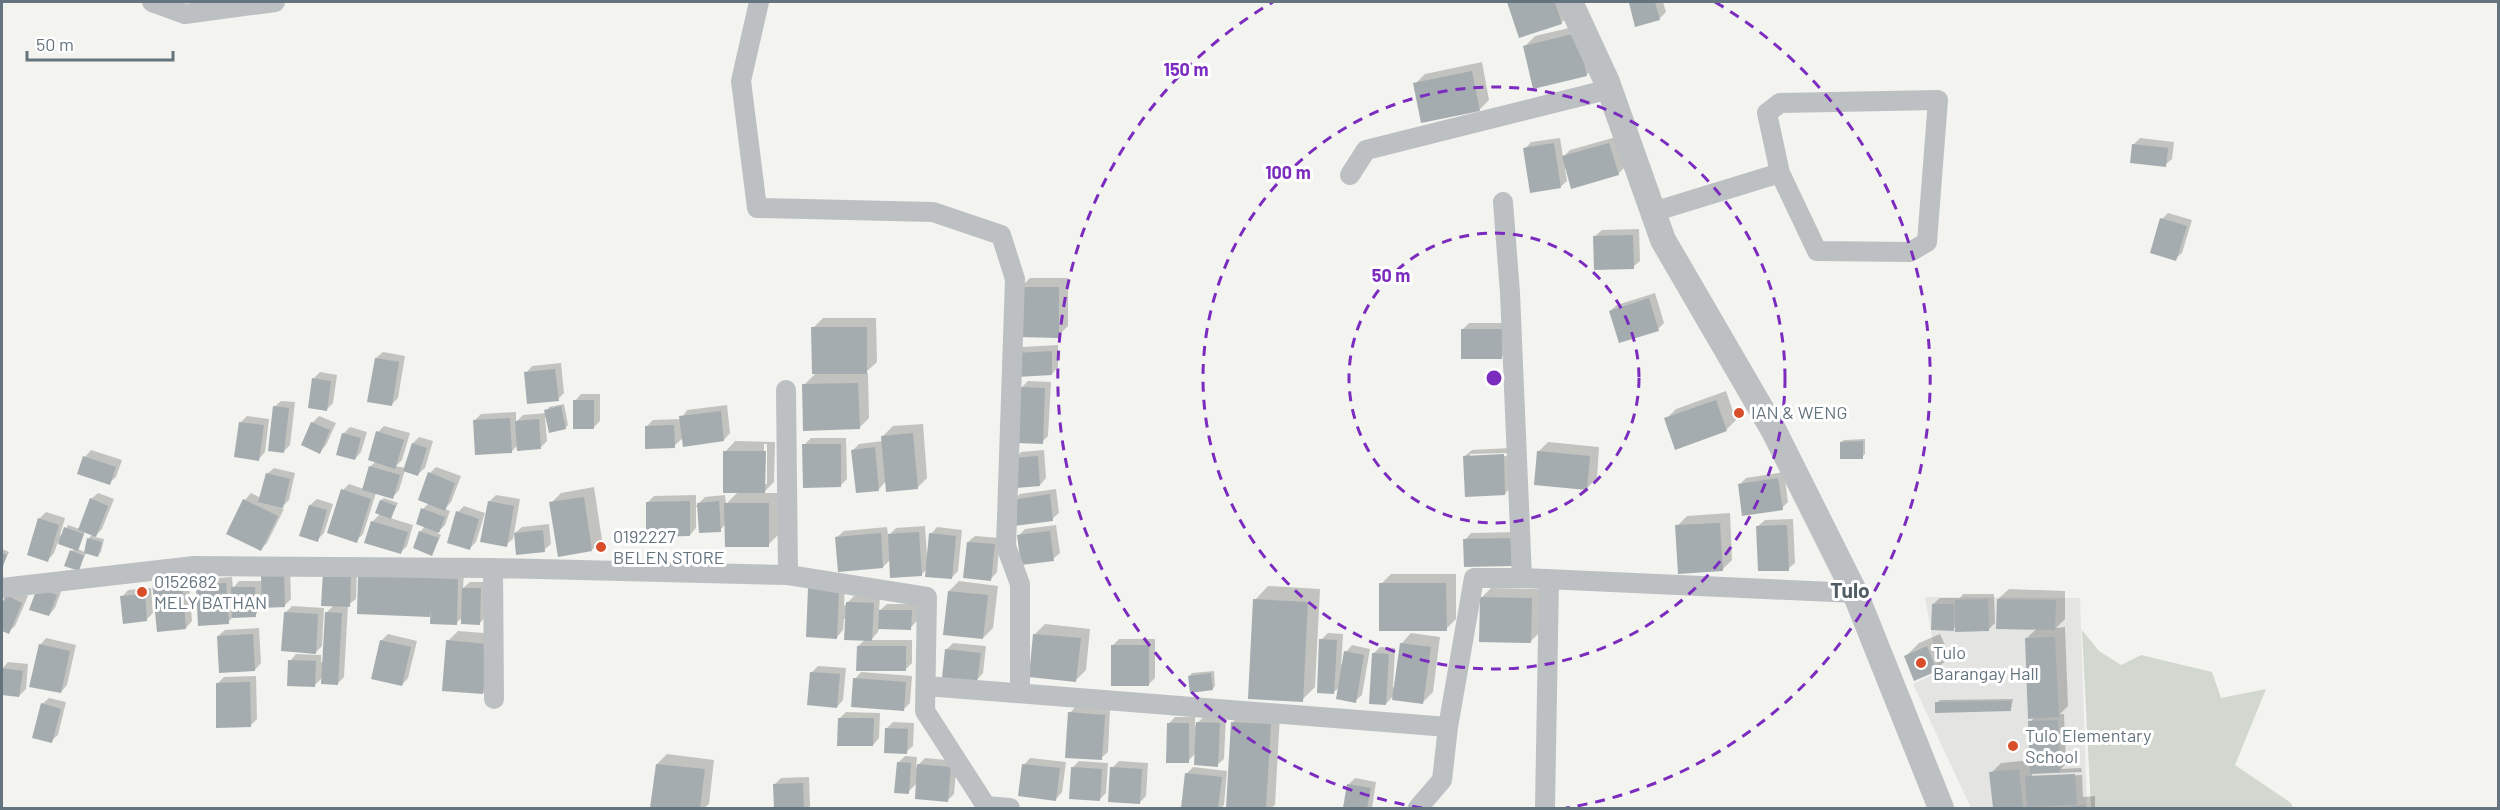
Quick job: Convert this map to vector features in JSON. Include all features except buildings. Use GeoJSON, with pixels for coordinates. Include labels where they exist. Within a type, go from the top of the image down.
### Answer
{"type":"FeatureCollection","features":[{"type":"Feature","properties":{"kind":"street"},"geometry":{"type":"LineString","coordinates":[[152,2],[185,14],[275,2]]}},
{"type":"Feature","properties":{"kind":"street"},"geometry":{"type":"LineString","coordinates":[[759,2],[741,81],[757,208],[933,212],[1002,235],[1015,279],[1006,546],[1020,584],[1020,692]]}},
{"type":"Feature","properties":{"kind":"street"},"geometry":{"type":"LineString","coordinates":[[1570,2],[1610,89],[1663,240],[1774,431],[1855,593],[1941,808]]}},
{"type":"Feature","properties":{"kind":"street"},"geometry":{"type":"LineString","coordinates":[[1350,175],[1366,150],[1610,89]]}},
{"type":"Feature","properties":{"kind":"street"},"geometry":{"type":"LineString","coordinates":[[1938,100],[1927,242],[1910,252],[1817,251],[1780,173],[1767,112],[1780,103],[1938,100]]}},
{"type":"Feature","properties":{"kind":"street"},"geometry":{"type":"LineString","coordinates":[[1653,212],[1780,173]]}},
{"type":"Feature","properties":{"kind":"street"},"geometry":{"type":"LineString","coordinates":[[1503,202],[1522,578]]}},
{"type":"Feature","properties":{"kind":"street"},"geometry":{"type":"LineString","coordinates":[[786,390],[788,575]]}},
{"type":"Feature","properties":{"kind":"street"},"geometry":{"type":"LineString","coordinates":[[2,588],[194,566],[493,568],[788,575],[927,597],[925,711],[986,807],[1010,808]]}},
{"type":"Feature","properties":{"kind":"street"},"geometry":{"type":"LineString","coordinates":[[493,568],[494,699]]}},
{"type":"Feature","properties":{"kind":"street"},"geometry":{"type":"LineString","coordinates":[[1418,808],[1442,780],[1448,727],[1474,578],[1549,579],[1855,593]]}},
{"type":"Feature","properties":{"kind":"street"},"geometry":{"type":"LineString","coordinates":[[1545,808],[1549,579]]}},
{"type":"Feature","properties":{"kind":"street"},"geometry":{"type":"LineString","coordinates":[[926,686],[1448,727]]}},
{"type":"Feature","properties":{"kind":"shaded area","name":"Tulo Elementary School"},"geometry":{"type":"Polygon","coordinates":[[[1925,597],[2080,598],[2087,808],[1971,808],[1913,684],[1938,672],[1925,597]]]}},
{"type":"Feature","properties":{"kind":"shaded area"},"geometry":{"type":"Polygon","coordinates":[[[2082,630],[2099,651],[2121,665],[2141,655],[2212,672],[2221,698],[2266,689],[2235,765],[2291,803],[2293,808],[2091,808],[2082,630]]]}},
{"type":"Feature","properties":{"kind":"place","name":"IAN & WENG"},"geometry":{"type":"Point","coordinates":[1739,413]}},
{"type":"Feature","properties":{"kind":"place","name":"0192227 BELEN STORE"},"geometry":{"type":"Point","coordinates":[601,547]}},
{"type":"Feature","properties":{"kind":"place","name":"0152682 MELY BATHAN"},"geometry":{"type":"Point","coordinates":[142,592]}},
{"type":"Feature","properties":{"kind":"place","name":"Tulo Barangay Hall"},"geometry":{"type":"Point","coordinates":[1921,663]}},
{"type":"Feature","properties":{"kind":"place","name":"Tulo Elementary School"},"geometry":{"type":"Point","coordinates":[2013,746]}},
{"type":"Feature","properties":{"kind":"district","name":"Tulo"},"geometry":{"type":"Point","coordinates":[1850,591]}}]}
